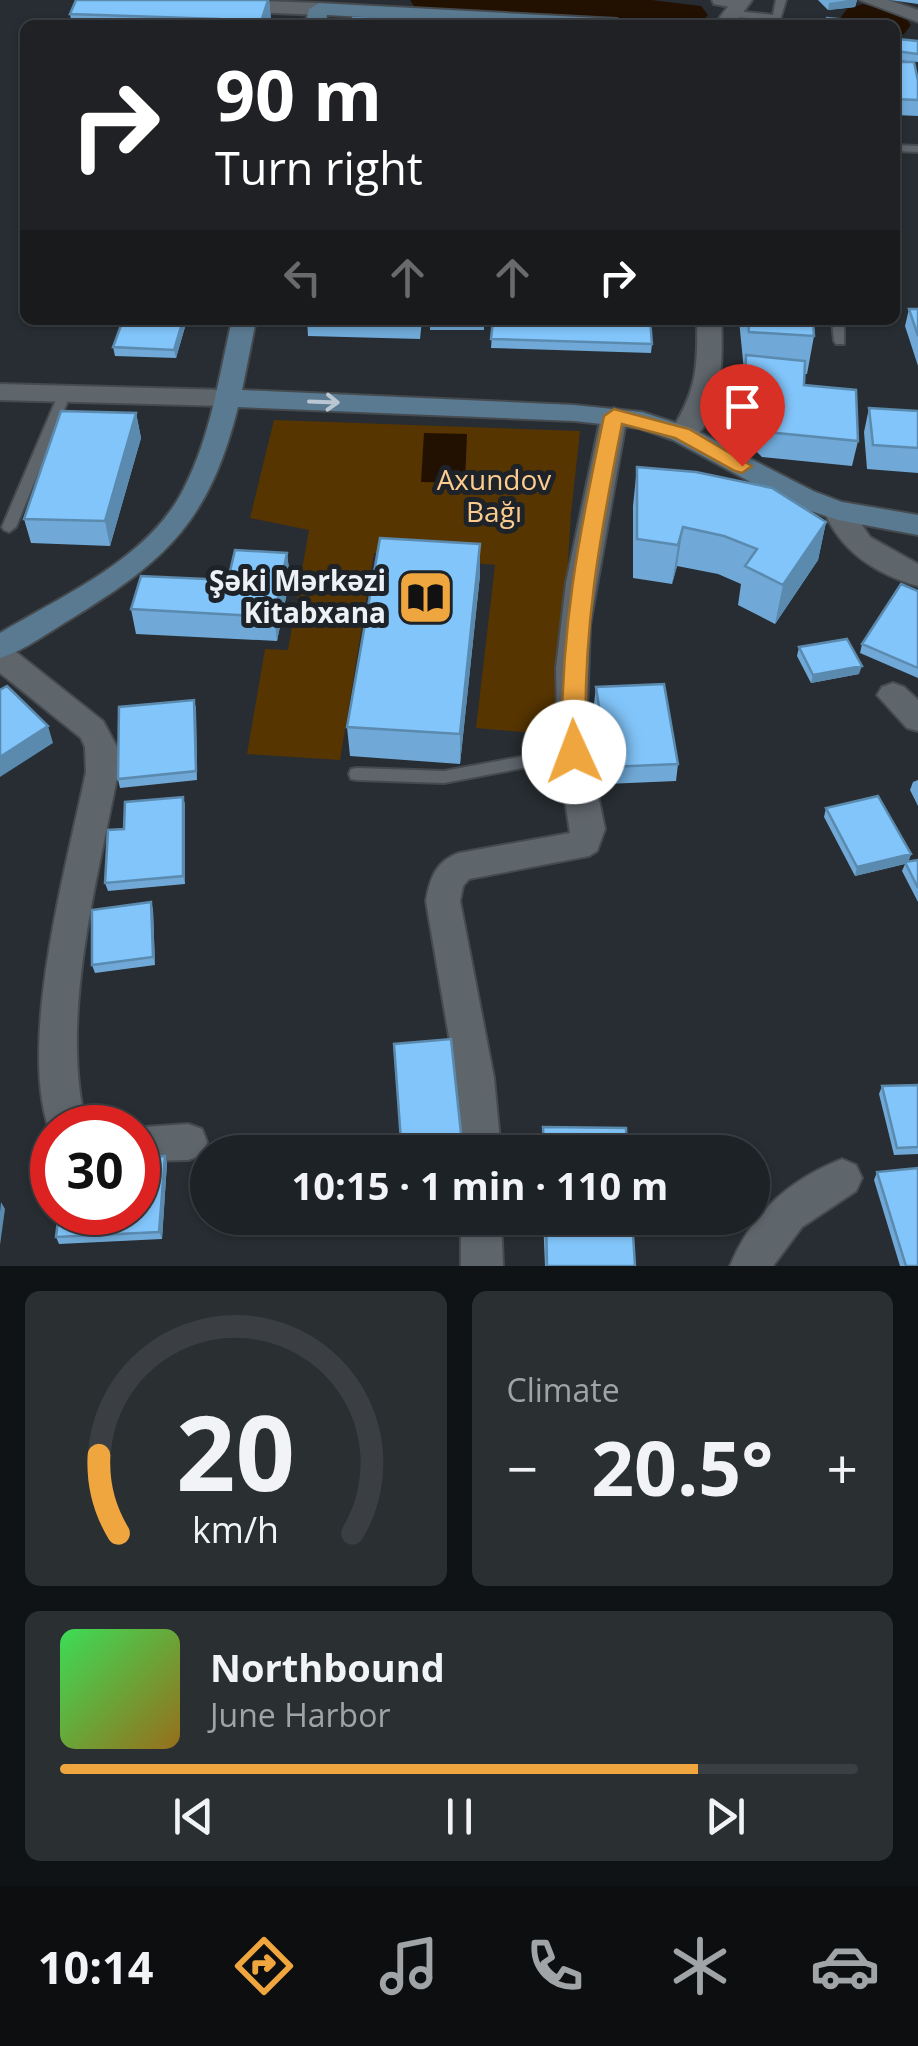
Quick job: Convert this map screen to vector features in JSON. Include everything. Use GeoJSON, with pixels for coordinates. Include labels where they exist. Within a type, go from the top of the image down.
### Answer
{"type":"FeatureCollection","features":[{"type":"Feature","properties":{"kind":"main road"},"geometry":{"type":"LineString","coordinates":[[319,9],[524,20]]}},
{"type":"Feature","properties":{"kind":"main road"},"geometry":{"type":"LineString","coordinates":[[0,647],[119,572],[180,520],[204,476],[243,325]]}},
{"type":"Feature","properties":{"kind":"main road"},"geometry":{"type":"LineString","coordinates":[[226,398],[614,416],[682,434],[802,498],[838,511],[918,526]]}},
{"type":"Feature","properties":{"kind":"street"},"geometry":{"type":"LineString","coordinates":[[869,0],[918,16]]}},
{"type":"Feature","properties":{"kind":"street"},"geometry":{"type":"LineString","coordinates":[[220,4],[319,9]]}},
{"type":"Feature","properties":{"kind":"street"},"geometry":{"type":"LineString","coordinates":[[682,434],[694,420],[712,374],[709,325]]}},
{"type":"Feature","properties":{"kind":"street"},"geometry":{"type":"LineString","coordinates":[[0,392],[226,398]]}},
{"type":"Feature","properties":{"kind":"street"},"geometry":{"type":"LineString","coordinates":[[480,1135],[475,1078],[443,901],[447,880],[459,867],[577,846],[585,841],[588,829],[574,752],[572,673],[583,566],[614,416]]}},
{"type":"Feature","properties":{"kind":"street"},"geometry":{"type":"LineString","coordinates":[[838,511],[843,526],[862,547],[918,576]]}},
{"type":"Feature","properties":{"kind":"street"},"geometry":{"type":"LineString","coordinates":[[0,656],[92,730],[101,747],[102,772],[72,931],[58,1050],[60,1105]]}},
{"type":"Feature","properties":{"kind":"street"},"geometry":{"type":"LineString","coordinates":[[893,694],[918,719]]}},
{"type":"Feature","properties":{"kind":"street"},"geometry":{"type":"LineString","coordinates":[[160,1143],[188,1142]]}},
{"type":"Feature","properties":{"kind":"street"},"geometry":{"type":"LineString","coordinates":[[751,1266],[785,1212],[814,1191],[842,1178]]}},
{"type":"Feature","properties":{"kind":"street"},"geometry":{"type":"LineString","coordinates":[[482,1235],[482,1266]]}},
{"type":"Feature","properties":{"kind":"lane"},"geometry":{"type":"LineString","coordinates":[[733,8],[776,18],[781,0]]}},
{"type":"Feature","properties":{"kind":"lane"},"geometry":{"type":"LineString","coordinates":[[838,325],[840,341]]}},
{"type":"Feature","properties":{"kind":"lane"},"geometry":{"type":"LineString","coordinates":[[9,528],[65,393]]}},
{"type":"Feature","properties":{"kind":"lane"},"geometry":{"type":"LineString","coordinates":[[356,774],[444,777],[574,752]]}},
{"type":"Feature","properties":{"kind":"green space","name":"Axundov Bağı"},"geometry":{"type":"Polygon","coordinates":[[[274,420],[580,431],[557,735],[476,728],[495,565],[374,553],[340,760],[247,754],[265,649],[288,650],[309,530],[250,518],[274,420]]]}},
{"type":"Feature","properties":{"kind":"shaded area"},"geometry":{"type":"Polygon","coordinates":[[[424,433],[467,434],[465,483],[421,482],[424,433]]]}},
{"type":"Feature","properties":{"kind":"building"},"geometry":{"type":"Polygon","coordinates":[[[76,0],[268,0],[262,20],[70,14],[76,0]]]}},
{"type":"Feature","properties":{"kind":"building"},"geometry":{"type":"Polygon","coordinates":[[[900,39],[918,41],[918,54],[900,52],[900,39]]]}},
{"type":"Feature","properties":{"kind":"building"},"geometry":{"type":"Polygon","coordinates":[[[900,62],[914,62],[918,100],[900,99],[900,62]]]}},
{"type":"Feature","properties":{"kind":"building"},"geometry":{"type":"Polygon","coordinates":[[[909,309],[918,309],[918,336],[909,309]]]}},
{"type":"Feature","properties":{"kind":"building"},"geometry":{"type":"Polygon","coordinates":[[[121,325],[182,325],[174,350],[113,347],[121,325]]]}},
{"type":"Feature","properties":{"kind":"building"},"geometry":{"type":"Polygon","coordinates":[[[492,325],[650,325],[652,344],[491,339],[492,325]]]}},
{"type":"Feature","properties":{"kind":"building"},"geometry":{"type":"Polygon","coordinates":[[[748,325],[813,325],[814,336],[749,332],[748,325]]]}},
{"type":"Feature","properties":{"kind":"building"},"geometry":{"type":"Polygon","coordinates":[[[746,355],[805,361],[804,385],[856,390],[858,441],[767,432],[744,412],[746,355]]]}},
{"type":"Feature","properties":{"kind":"building"},"geometry":{"type":"Polygon","coordinates":[[[869,408],[918,411],[918,448],[873,445],[869,408]]]}},
{"type":"Feature","properties":{"kind":"building"},"geometry":{"type":"Polygon","coordinates":[[[61,411],[136,413],[105,521],[24,519],[61,411]]]}},
{"type":"Feature","properties":{"kind":"building"},"geometry":{"type":"Polygon","coordinates":[[[637,467],[696,472],[772,488],[826,522],[783,585],[745,566],[757,549],[724,536],[683,527],[678,545],[637,539],[637,467]]]}},
{"type":"Feature","properties":{"kind":"building"},"geometry":{"type":"Polygon","coordinates":[[[380,538],[480,544],[460,734],[347,727],[380,538]]]}},
{"type":"Feature","properties":{"kind":"building"},"geometry":{"type":"Polygon","coordinates":[[[235,550],[287,553],[274,617],[131,609],[141,576],[228,580],[235,550]]]}},
{"type":"Feature","properties":{"kind":"building"},"geometry":{"type":"Polygon","coordinates":[[[901,584],[918,591],[918,668],[862,644],[901,584]]]}},
{"type":"Feature","properties":{"kind":"building"},"geometry":{"type":"Polygon","coordinates":[[[847,639],[862,666],[813,675],[799,647],[847,639]]]}},
{"type":"Feature","properties":{"kind":"building"},"geometry":{"type":"Polygon","coordinates":[[[664,684],[678,764],[608,767],[596,687],[664,684]]]}},
{"type":"Feature","properties":{"kind":"building"},"geometry":{"type":"Polygon","coordinates":[[[7,686],[48,726],[0,757],[0,690],[7,686]]]}},
{"type":"Feature","properties":{"kind":"building"},"geometry":{"type":"Polygon","coordinates":[[[194,700],[196,771],[118,779],[119,707],[194,700]]]}},
{"type":"Feature","properties":{"kind":"building"},"geometry":{"type":"Polygon","coordinates":[[[878,796],[911,854],[857,867],[826,808],[878,796]]]}},
{"type":"Feature","properties":{"kind":"building"},"geometry":{"type":"Polygon","coordinates":[[[183,797],[183,876],[105,883],[108,830],[124,829],[125,802],[183,797]]]}},
{"type":"Feature","properties":{"kind":"building"},"geometry":{"type":"Polygon","coordinates":[[[918,860],[918,888],[905,862],[918,860]]]}},
{"type":"Feature","properties":{"kind":"building"},"geometry":{"type":"Polygon","coordinates":[[[151,902],[153,957],[92,965],[92,910],[151,902]]]}},
{"type":"Feature","properties":{"kind":"building"},"geometry":{"type":"Polygon","coordinates":[[[451,1039],[461,1135],[401,1135],[394,1044],[451,1039]]]}},
{"type":"Feature","properties":{"kind":"building"},"geometry":{"type":"Polygon","coordinates":[[[918,1085],[918,1147],[897,1148],[882,1086],[918,1085]]]}},
{"type":"Feature","properties":{"kind":"building"},"geometry":{"type":"Polygon","coordinates":[[[543,1127],[626,1128],[626,1135],[543,1135],[543,1127]]]}},
{"type":"Feature","properties":{"kind":"building"},"geometry":{"type":"Polygon","coordinates":[[[160,1156],[165,1156],[160,1219],[160,1156]]]}},
{"type":"Feature","properties":{"kind":"building"},"geometry":{"type":"Polygon","coordinates":[[[918,1168],[918,1266],[906,1266],[877,1172],[918,1168]]]}},
{"type":"Feature","properties":{"kind":"building"},"geometry":{"type":"Polygon","coordinates":[[[546,1235],[633,1235],[635,1266],[547,1266],[546,1235]]]}},
{"type":"Feature","properties":{"kind":"waterway"},"geometry":{"type":"LineString","coordinates":[[431,0],[686,15]]}},
{"type":"Feature","properties":{"kind":"waterway"},"geometry":{"type":"LineString","coordinates":[[863,17],[873,20]]}},
{"type":"Feature","properties":{"kind":"place","name":"Şəki Mərkəzi Kitabxana"},"geometry":{"type":"Point","coordinates":[425,597]}},
{"type":"Feature","properties":{"kind":"route"},"geometry":{"type":"LineString","coordinates":[[574,752],[572,673],[583,566],[614,416],[642,420],[682,434],[742,466]]}}]}
